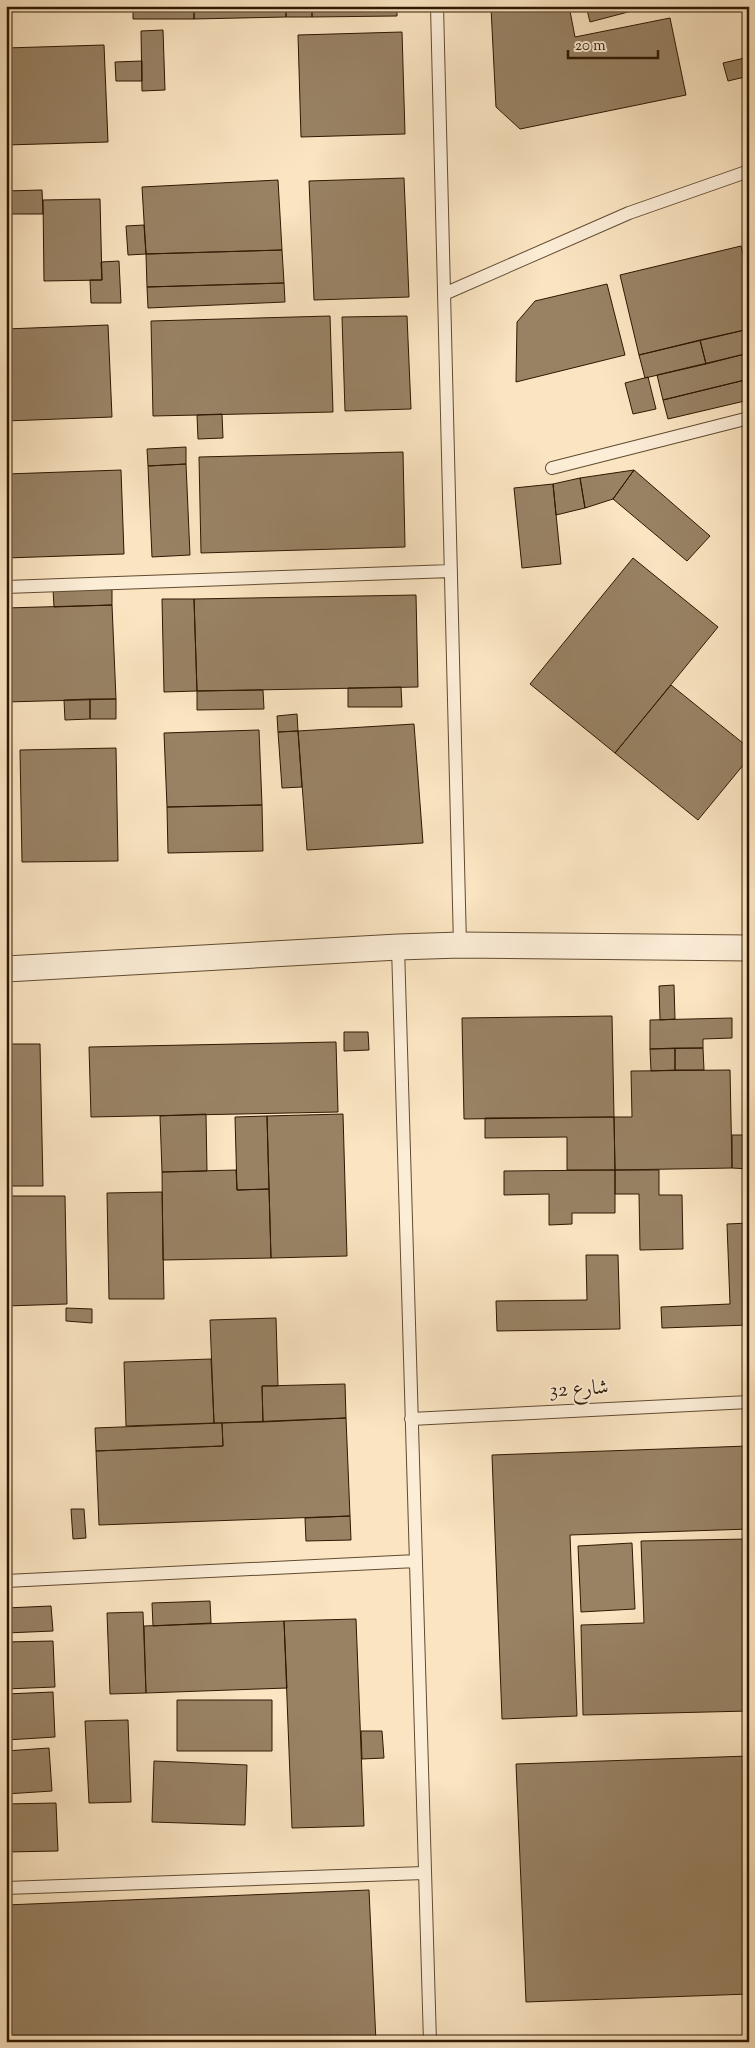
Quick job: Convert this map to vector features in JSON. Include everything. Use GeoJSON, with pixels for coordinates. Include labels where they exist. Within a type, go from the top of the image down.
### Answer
{"type":"FeatureCollection","features":[{"type":"Feature","properties":{"kind":"street"},"geometry":{"type":"LineString","coordinates":[[6,969],[460,945],[749,948]]}},
{"type":"Feature","properties":{"kind":"lane"},"geometry":{"type":"LineString","coordinates":[[438,6],[460,945]]}},
{"type":"Feature","properties":{"kind":"lane"},"geometry":{"type":"LineString","coordinates":[[444,294],[629,213],[749,171]]}},
{"type":"Feature","properties":{"kind":"lane"},"geometry":{"type":"LineString","coordinates":[[552,468],[749,418]]}},
{"type":"Feature","properties":{"kind":"lane"},"geometry":{"type":"LineString","coordinates":[[6,587],[451,571]]}},
{"type":"Feature","properties":{"kind":"lane"},"geometry":{"type":"LineString","coordinates":[[398,947],[430,2042]]}},
{"type":"Feature","properties":{"kind":"lane","name":"شارع 32"},"geometry":{"type":"LineString","coordinates":[[411,1419],[749,1402]]}},
{"type":"Feature","properties":{"kind":"lane"},"geometry":{"type":"LineString","coordinates":[[6,1581],[416,1560]]}},
{"type":"Feature","properties":{"kind":"lane"},"geometry":{"type":"LineString","coordinates":[[6,1888],[424,1873]]}},
{"type":"Feature","properties":{"kind":"building"},"geometry":{"type":"Polygon","coordinates":[[[133,6],[194,6],[194,19],[133,19],[133,6]]]}},
{"type":"Feature","properties":{"kind":"building"},"geometry":{"type":"Polygon","coordinates":[[[194,6],[286,6],[286,17],[194,19],[194,6]]]}},
{"type":"Feature","properties":{"kind":"building"},"geometry":{"type":"Polygon","coordinates":[[[286,6],[312,6],[312,17],[286,17],[286,6]]]}},
{"type":"Feature","properties":{"kind":"building"},"geometry":{"type":"Polygon","coordinates":[[[312,6],[397,6],[397,16],[312,17],[312,6]]]}},
{"type":"Feature","properties":{"kind":"building"},"geometry":{"type":"Polygon","coordinates":[[[497,6],[569,6],[575,37],[670,18],[686,95],[520,129],[496,107],[491,8],[497,6]]]}},
{"type":"Feature","properties":{"kind":"building"},"geometry":{"type":"Polygon","coordinates":[[[586,6],[651,6],[590,22],[586,6]]]}},
{"type":"Feature","properties":{"kind":"building"},"geometry":{"type":"Polygon","coordinates":[[[163,30],[165,90],[142,91],[141,31],[163,30]]]}},
{"type":"Feature","properties":{"kind":"building"},"geometry":{"type":"Polygon","coordinates":[[[402,32],[405,134],[301,137],[298,35],[402,32]]]}},
{"type":"Feature","properties":{"kind":"building"},"geometry":{"type":"Polygon","coordinates":[[[104,45],[108,142],[6,145],[6,48],[104,45]]]}},
{"type":"Feature","properties":{"kind":"building"},"geometry":{"type":"Polygon","coordinates":[[[749,57],[749,76],[728,81],[723,63],[749,57]]]}},
{"type":"Feature","properties":{"kind":"building"},"geometry":{"type":"Polygon","coordinates":[[[142,61],[142,81],[116,81],[115,62],[142,61]]]}},
{"type":"Feature","properties":{"kind":"building"},"geometry":{"type":"Polygon","coordinates":[[[404,178],[409,297],[314,300],[309,181],[404,178]]]}},
{"type":"Feature","properties":{"kind":"building"},"geometry":{"type":"Polygon","coordinates":[[[278,180],[282,250],[146,254],[142,187],[278,180]]]}},
{"type":"Feature","properties":{"kind":"building"},"geometry":{"type":"Polygon","coordinates":[[[42,190],[43,214],[6,214],[6,191],[42,190]]]}},
{"type":"Feature","properties":{"kind":"building"},"geometry":{"type":"Polygon","coordinates":[[[100,199],[102,280],[44,281],[43,200],[100,199]]]}},
{"type":"Feature","properties":{"kind":"building"},"geometry":{"type":"Polygon","coordinates":[[[144,225],[146,254],[128,255],[126,226],[144,225]]]}},
{"type":"Feature","properties":{"kind":"building"},"geometry":{"type":"Polygon","coordinates":[[[741,246],[749,277],[749,329],[639,355],[620,275],[741,246]]]}},
{"type":"Feature","properties":{"kind":"building"},"geometry":{"type":"Polygon","coordinates":[[[282,250],[284,283],[147,287],[146,254],[282,250]]]}},
{"type":"Feature","properties":{"kind":"building"},"geometry":{"type":"Polygon","coordinates":[[[119,261],[121,303],[91,303],[90,280],[102,280],[101,262],[119,261]]]}},
{"type":"Feature","properties":{"kind":"building"},"geometry":{"type":"Polygon","coordinates":[[[284,283],[285,302],[148,308],[147,287],[284,283]]]}},
{"type":"Feature","properties":{"kind":"building"},"geometry":{"type":"Polygon","coordinates":[[[607,284],[625,355],[516,382],[517,322],[535,301],[607,284]]]}},
{"type":"Feature","properties":{"kind":"building"},"geometry":{"type":"Polygon","coordinates":[[[330,316],[333,412],[153,416],[151,321],[330,316]]]}},
{"type":"Feature","properties":{"kind":"building"},"geometry":{"type":"Polygon","coordinates":[[[407,316],[411,409],[345,411],[342,317],[407,316]]]}},
{"type":"Feature","properties":{"kind":"building"},"geometry":{"type":"Polygon","coordinates":[[[108,325],[112,417],[6,421],[6,329],[108,325]]]}},
{"type":"Feature","properties":{"kind":"building"},"geometry":{"type":"Polygon","coordinates":[[[749,329],[749,353],[706,364],[700,340],[749,329]]]}},
{"type":"Feature","properties":{"kind":"building"},"geometry":{"type":"Polygon","coordinates":[[[700,340],[706,364],[645,378],[639,355],[700,340]]]}},
{"type":"Feature","properties":{"kind":"building"},"geometry":{"type":"Polygon","coordinates":[[[749,353],[749,379],[663,400],[657,375],[749,353]]]}},
{"type":"Feature","properties":{"kind":"building"},"geometry":{"type":"Polygon","coordinates":[[[648,377],[656,409],[633,414],[625,383],[648,377]]]}},
{"type":"Feature","properties":{"kind":"building"},"geometry":{"type":"Polygon","coordinates":[[[749,379],[749,400],[668,419],[663,400],[749,379]]]}},
{"type":"Feature","properties":{"kind":"building"},"geometry":{"type":"Polygon","coordinates":[[[222,414],[223,438],[198,439],[197,415],[222,414]]]}},
{"type":"Feature","properties":{"kind":"building"},"geometry":{"type":"Polygon","coordinates":[[[186,447],[186,464],[148,466],[147,449],[186,447]]]}},
{"type":"Feature","properties":{"kind":"building"},"geometry":{"type":"Polygon","coordinates":[[[403,452],[405,547],[201,553],[199,457],[403,452]]]}},
{"type":"Feature","properties":{"kind":"building"},"geometry":{"type":"Polygon","coordinates":[[[186,464],[190,555],[152,557],[148,466],[186,464]]]}},
{"type":"Feature","properties":{"kind":"building"},"geometry":{"type":"Polygon","coordinates":[[[121,470],[124,554],[6,558],[6,474],[121,470]]]}},
{"type":"Feature","properties":{"kind":"building"},"geometry":{"type":"Polygon","coordinates":[[[634,470],[710,536],[687,561],[613,499],[634,470]]]}},
{"type":"Feature","properties":{"kind":"building"},"geometry":{"type":"Polygon","coordinates":[[[634,470],[613,499],[585,508],[580,478],[634,470]]]}},
{"type":"Feature","properties":{"kind":"building"},"geometry":{"type":"Polygon","coordinates":[[[580,478],[585,508],[556,515],[553,484],[580,478]]]}},
{"type":"Feature","properties":{"kind":"building"},"geometry":{"type":"Polygon","coordinates":[[[553,484],[561,564],[522,568],[514,488],[553,484]]]}},
{"type":"Feature","properties":{"kind":"building"},"geometry":{"type":"Polygon","coordinates":[[[633,558],[718,627],[615,753],[530,684],[633,558]]]}},
{"type":"Feature","properties":{"kind":"building"},"geometry":{"type":"Polygon","coordinates":[[[112,587],[112,605],[54,607],[53,589],[112,587]]]}},
{"type":"Feature","properties":{"kind":"building"},"geometry":{"type":"Polygon","coordinates":[[[416,595],[418,687],[197,691],[194,599],[416,595]]]}},
{"type":"Feature","properties":{"kind":"building"},"geometry":{"type":"Polygon","coordinates":[[[162,599],[194,599],[197,691],[164,692],[162,599]]]}},
{"type":"Feature","properties":{"kind":"building"},"geometry":{"type":"Polygon","coordinates":[[[112,605],[116,699],[6,702],[6,608],[112,605]]]}},
{"type":"Feature","properties":{"kind":"building"},"geometry":{"type":"Polygon","coordinates":[[[671,685],[749,748],[749,758],[698,820],[615,753],[671,685]]]}},
{"type":"Feature","properties":{"kind":"building"},"geometry":{"type":"Polygon","coordinates":[[[401,687],[402,707],[348,707],[348,688],[401,687]]]}},
{"type":"Feature","properties":{"kind":"building"},"geometry":{"type":"Polygon","coordinates":[[[263,690],[264,709],[197,710],[197,691],[263,690]]]}},
{"type":"Feature","properties":{"kind":"building"},"geometry":{"type":"Polygon","coordinates":[[[90,699],[90,719],[65,720],[64,700],[90,699]]]}},
{"type":"Feature","properties":{"kind":"building"},"geometry":{"type":"Polygon","coordinates":[[[90,699],[116,699],[116,719],[90,719],[90,699]]]}},
{"type":"Feature","properties":{"kind":"building"},"geometry":{"type":"Polygon","coordinates":[[[297,714],[298,731],[278,732],[277,716],[297,714]]]}},
{"type":"Feature","properties":{"kind":"building"},"geometry":{"type":"Polygon","coordinates":[[[414,724],[423,843],[307,850],[298,731],[414,724]]]}},
{"type":"Feature","properties":{"kind":"building"},"geometry":{"type":"Polygon","coordinates":[[[259,730],[262,805],[167,807],[164,733],[259,730]]]}},
{"type":"Feature","properties":{"kind":"building"},"geometry":{"type":"Polygon","coordinates":[[[298,731],[302,787],[282,788],[278,732],[298,731]]]}},
{"type":"Feature","properties":{"kind":"building"},"geometry":{"type":"Polygon","coordinates":[[[116,748],[118,861],[22,862],[20,750],[116,748]]]}},
{"type":"Feature","properties":{"kind":"building"},"geometry":{"type":"Polygon","coordinates":[[[262,805],[263,851],[168,853],[167,807],[262,805]]]}},
{"type":"Feature","properties":{"kind":"building"},"geometry":{"type":"Polygon","coordinates":[[[6,813],[8,862],[6,862],[6,813]]]}},
{"type":"Feature","properties":{"kind":"building"},"geometry":{"type":"Polygon","coordinates":[[[674,985],[675,1019],[660,1020],[659,986],[674,985]]]}},
{"type":"Feature","properties":{"kind":"building"},"geometry":{"type":"Polygon","coordinates":[[[612,1016],[614,1117],[464,1119],[462,1018],[612,1016]]]}},
{"type":"Feature","properties":{"kind":"building"},"geometry":{"type":"Polygon","coordinates":[[[732,1018],[732,1038],[703,1039],[703,1048],[650,1049],[650,1020],[732,1018]]]}},
{"type":"Feature","properties":{"kind":"building"},"geometry":{"type":"Polygon","coordinates":[[[344,1032],[368,1032],[369,1050],[344,1051],[344,1032]]]}},
{"type":"Feature","properties":{"kind":"building"},"geometry":{"type":"Polygon","coordinates":[[[336,1042],[338,1112],[91,1117],[89,1047],[336,1042]]]}},
{"type":"Feature","properties":{"kind":"building"},"geometry":{"type":"Polygon","coordinates":[[[6,1044],[40,1044],[43,1186],[6,1186],[6,1044]]]}},
{"type":"Feature","properties":{"kind":"building"},"geometry":{"type":"Polygon","coordinates":[[[675,1048],[675,1070],[651,1071],[650,1049],[675,1048]]]}},
{"type":"Feature","properties":{"kind":"building"},"geometry":{"type":"Polygon","coordinates":[[[675,1048],[703,1048],[704,1070],[675,1070],[675,1048]]]}},
{"type":"Feature","properties":{"kind":"building"},"geometry":{"type":"Polygon","coordinates":[[[730,1070],[732,1168],[615,1170],[614,1117],[632,1117],[631,1071],[730,1070]]]}},
{"type":"Feature","properties":{"kind":"building"},"geometry":{"type":"Polygon","coordinates":[[[206,1114],[207,1171],[162,1172],[160,1116],[206,1114]]]}},
{"type":"Feature","properties":{"kind":"building"},"geometry":{"type":"Polygon","coordinates":[[[343,1114],[347,1256],[271,1258],[267,1116],[343,1114]]]}},
{"type":"Feature","properties":{"kind":"building"},"geometry":{"type":"Polygon","coordinates":[[[267,1116],[269,1189],[237,1190],[235,1117],[267,1116]]]}},
{"type":"Feature","properties":{"kind":"building"},"geometry":{"type":"Polygon","coordinates":[[[614,1117],[615,1170],[567,1170],[567,1137],[485,1138],[485,1118],[614,1117]]]}},
{"type":"Feature","properties":{"kind":"building"},"geometry":{"type":"Polygon","coordinates":[[[732,1135],[749,1135],[749,1169],[732,1168],[732,1135]]]}},
{"type":"Feature","properties":{"kind":"building"},"geometry":{"type":"Polygon","coordinates":[[[236,1170],[237,1190],[269,1189],[271,1258],[163,1260],[162,1172],[236,1170]]]}},
{"type":"Feature","properties":{"kind":"building"},"geometry":{"type":"Polygon","coordinates":[[[615,1170],[615,1213],[572,1213],[572,1224],[549,1225],[549,1194],[504,1195],[504,1171],[615,1170]]]}},
{"type":"Feature","properties":{"kind":"building"},"geometry":{"type":"Polygon","coordinates":[[[615,1170],[659,1170],[659,1195],[682,1195],[683,1249],[640,1250],[639,1194],[615,1194],[615,1170]]]}},
{"type":"Feature","properties":{"kind":"building"},"geometry":{"type":"Polygon","coordinates":[[[162,1192],[164,1299],[109,1299],[107,1193],[162,1192]]]}},
{"type":"Feature","properties":{"kind":"building"},"geometry":{"type":"Polygon","coordinates":[[[6,1196],[65,1196],[67,1304],[6,1306],[6,1196]]]}},
{"type":"Feature","properties":{"kind":"building"},"geometry":{"type":"Polygon","coordinates":[[[749,1223],[749,1325],[662,1328],[661,1307],[730,1304],[727,1224],[749,1223]]]}},
{"type":"Feature","properties":{"kind":"building"},"geometry":{"type":"Polygon","coordinates":[[[586,1255],[618,1255],[620,1329],[497,1331],[496,1301],[587,1300],[586,1255]]]}},
{"type":"Feature","properties":{"kind":"building"},"geometry":{"type":"Polygon","coordinates":[[[66,1308],[92,1309],[92,1323],[66,1321],[66,1308]]]}},
{"type":"Feature","properties":{"kind":"building"},"geometry":{"type":"Polygon","coordinates":[[[276,1318],[278,1386],[262,1386],[263,1422],[214,1423],[210,1320],[276,1318]]]}},
{"type":"Feature","properties":{"kind":"building"},"geometry":{"type":"Polygon","coordinates":[[[211,1359],[214,1423],[126,1426],[124,1362],[211,1359]]]}},
{"type":"Feature","properties":{"kind":"building"},"geometry":{"type":"Polygon","coordinates":[[[345,1384],[346,1418],[263,1422],[262,1386],[345,1384]]]}},
{"type":"Feature","properties":{"kind":"building"},"geometry":{"type":"Polygon","coordinates":[[[346,1418],[350,1516],[99,1525],[96,1451],[223,1446],[222,1423],[346,1418]]]}},
{"type":"Feature","properties":{"kind":"building"},"geometry":{"type":"Polygon","coordinates":[[[222,1423],[223,1446],[96,1451],[95,1428],[222,1423]]]}},
{"type":"Feature","properties":{"kind":"building"},"geometry":{"type":"Polygon","coordinates":[[[748,1446],[749,1529],[570,1535],[577,1716],[502,1719],[492,1455],[748,1446]]]}},
{"type":"Feature","properties":{"kind":"building"},"geometry":{"type":"Polygon","coordinates":[[[71,1509],[84,1509],[86,1538],[73,1539],[71,1509]]]}},
{"type":"Feature","properties":{"kind":"building"},"geometry":{"type":"Polygon","coordinates":[[[350,1516],[351,1540],[306,1541],[305,1518],[350,1516]]]}},
{"type":"Feature","properties":{"kind":"building"},"geometry":{"type":"Polygon","coordinates":[[[748,1539],[749,1711],[583,1715],[581,1625],[644,1623],[641,1541],[748,1539]]]}},
{"type":"Feature","properties":{"kind":"building"},"geometry":{"type":"Polygon","coordinates":[[[632,1543],[635,1609],[581,1612],[578,1546],[632,1543]]]}},
{"type":"Feature","properties":{"kind":"building"},"geometry":{"type":"Polygon","coordinates":[[[210,1601],[211,1623],[153,1626],[152,1603],[210,1601]]]}},
{"type":"Feature","properties":{"kind":"building"},"geometry":{"type":"Polygon","coordinates":[[[51,1606],[53,1631],[6,1633],[6,1608],[51,1606]]]}},
{"type":"Feature","properties":{"kind":"building"},"geometry":{"type":"Polygon","coordinates":[[[143,1612],[146,1693],[110,1694],[107,1613],[143,1612]]]}},
{"type":"Feature","properties":{"kind":"building"},"geometry":{"type":"Polygon","coordinates":[[[356,1619],[364,1826],[292,1828],[284,1621],[356,1619]]]}},
{"type":"Feature","properties":{"kind":"building"},"geometry":{"type":"Polygon","coordinates":[[[284,1621],[287,1688],[146,1693],[144,1626],[284,1621]]]}},
{"type":"Feature","properties":{"kind":"building"},"geometry":{"type":"Polygon","coordinates":[[[53,1641],[55,1687],[6,1689],[6,1642],[53,1641]]]}},
{"type":"Feature","properties":{"kind":"building"},"geometry":{"type":"Polygon","coordinates":[[[53,1692],[55,1737],[6,1740],[6,1694],[53,1692]]]}},
{"type":"Feature","properties":{"kind":"building"},"geometry":{"type":"Polygon","coordinates":[[[177,1700],[272,1700],[272,1751],[177,1751],[177,1700]]]}},
{"type":"Feature","properties":{"kind":"building"},"geometry":{"type":"Polygon","coordinates":[[[128,1720],[131,1802],[89,1803],[85,1721],[128,1720]]]}},
{"type":"Feature","properties":{"kind":"building"},"geometry":{"type":"Polygon","coordinates":[[[361,1731],[382,1731],[384,1758],[362,1759],[361,1731]]]}},
{"type":"Feature","properties":{"kind":"building"},"geometry":{"type":"Polygon","coordinates":[[[49,1748],[52,1791],[6,1794],[6,1751],[49,1748]]]}},
{"type":"Feature","properties":{"kind":"building"},"geometry":{"type":"Polygon","coordinates":[[[749,1756],[749,1994],[526,2002],[516,1764],[749,1756]]]}},
{"type":"Feature","properties":{"kind":"building"},"geometry":{"type":"Polygon","coordinates":[[[154,1761],[247,1765],[245,1825],[152,1822],[154,1761]]]}},
{"type":"Feature","properties":{"kind":"building"},"geometry":{"type":"Polygon","coordinates":[[[56,1803],[58,1851],[6,1852],[6,1804],[56,1803]]]}},
{"type":"Feature","properties":{"kind":"building"},"geometry":{"type":"Polygon","coordinates":[[[369,1890],[376,2042],[6,2042],[6,1905],[369,1890]]]}}]}
